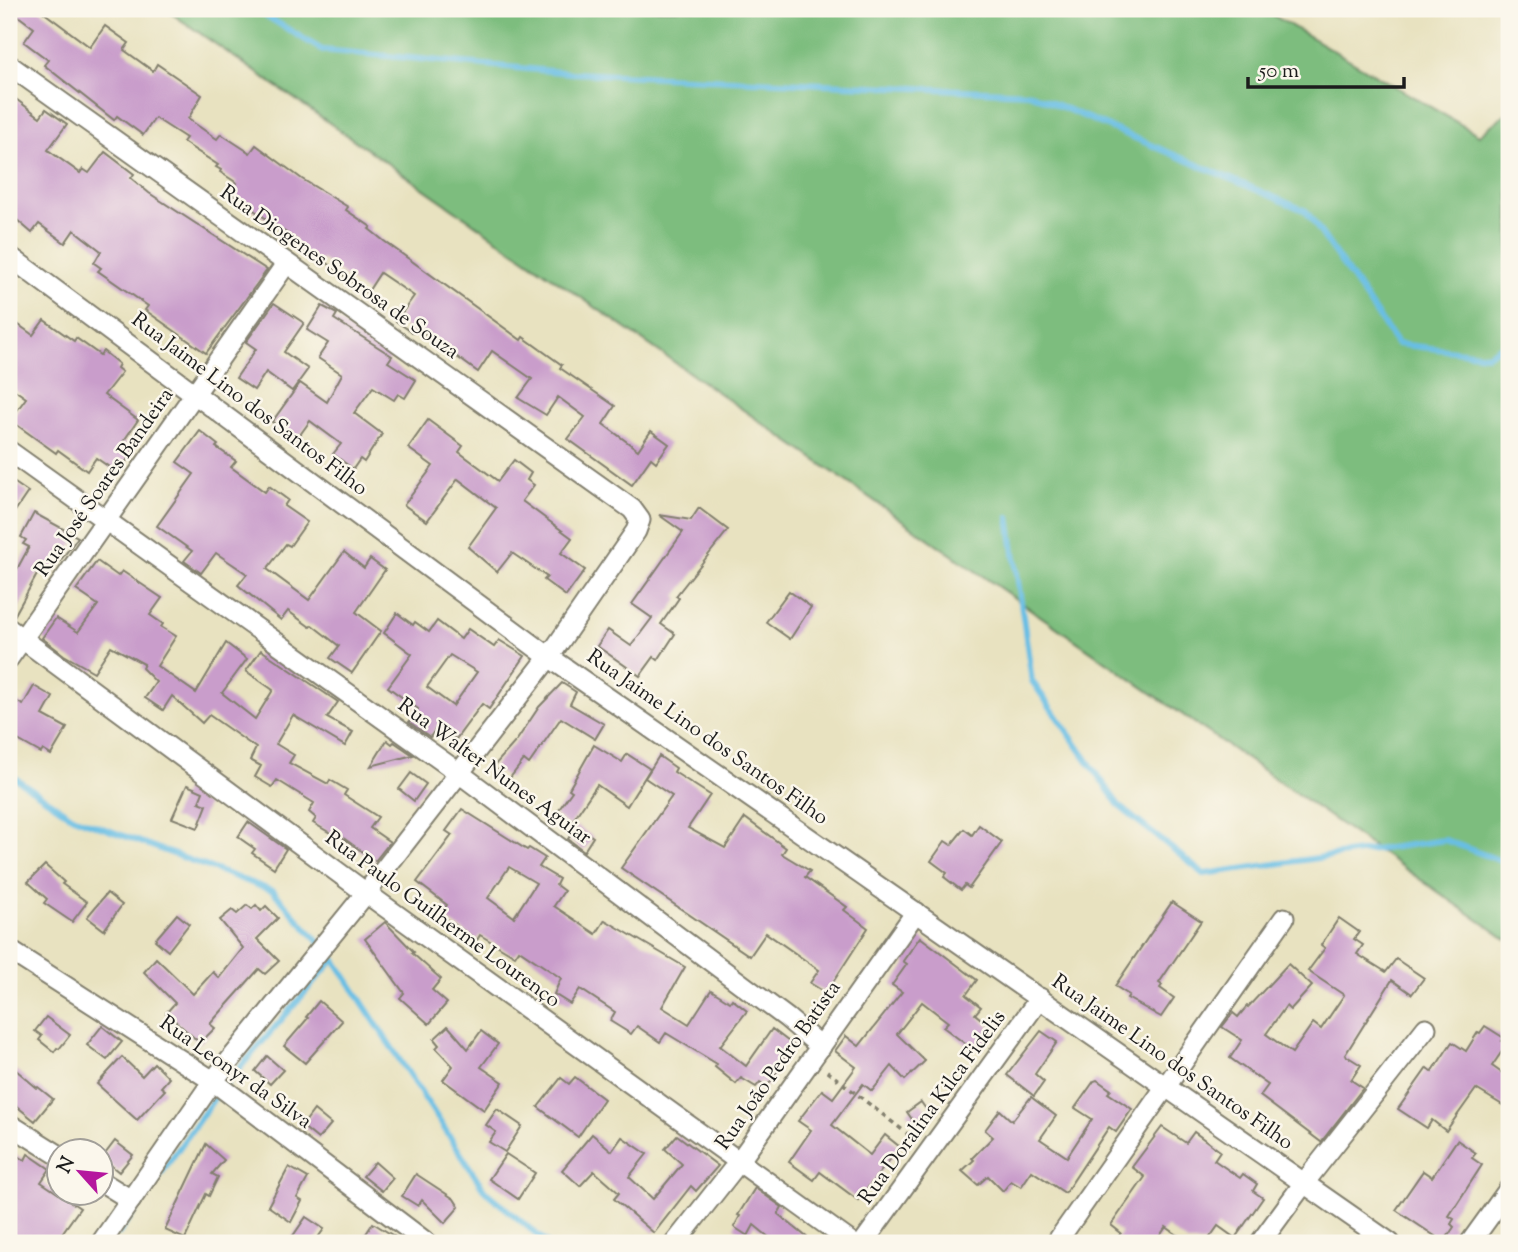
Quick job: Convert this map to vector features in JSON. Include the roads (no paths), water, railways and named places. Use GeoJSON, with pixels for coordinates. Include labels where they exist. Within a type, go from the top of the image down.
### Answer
{"type":"FeatureCollection","features":[{"type":"Feature","properties":{"kind":"street","name":"Rua Diogenes Sobrosa de Souza"},"geometry":{"type":"LineString","coordinates":[[9,65],[632,509],[640,520],[636,531],[550,657]]}},
{"type":"Feature","properties":{"kind":"street","name":"Rua Jaime Lino dos Santos Filho"},"geometry":{"type":"LineString","coordinates":[[9,256],[550,657],[1390,1243]]}},
{"type":"Feature","properties":{"kind":"street","name":"Rua José Soares Bandeira"},"geometry":{"type":"LineString","coordinates":[[9,658],[15,634],[106,520],[286,264]]}},
{"type":"Feature","properties":{"kind":"street","name":"Rua Walter Nunes Aguiar"},"geometry":{"type":"LineString","coordinates":[[9,451],[459,773],[776,1009],[821,1047]]}},
{"type":"Feature","properties":{"kind":"street","name":"Rua Paulo Guilherme Lourenço"},"geometry":{"type":"LineString","coordinates":[[15,634],[366,893],[852,1243]]}},
{"type":"Feature","properties":{"kind":"street"},"geometry":{"type":"LineString","coordinates":[[101,1243],[213,1080],[366,893],[550,657]]}},
{"type":"Feature","properties":{"kind":"street","name":"Rua João Pedro Batista"},"geometry":{"type":"LineString","coordinates":[[675,1243],[738,1163],[916,912]]}},
{"type":"Feature","properties":{"kind":"street"},"geometry":{"type":"LineString","coordinates":[[1056,1243],[1284,918]]}},
{"type":"Feature","properties":{"kind":"street","name":"Rua Leonyr da Silva"},"geometry":{"type":"LineString","coordinates":[[9,950],[213,1080],[427,1243]]}},
{"type":"Feature","properties":{"kind":"street","name":"Rua Doralina Kilca Fidelis"},"geometry":{"type":"LineString","coordinates":[[863,1243],[1040,999]]}},
{"type":"Feature","properties":{"kind":"street"},"geometry":{"type":"LineString","coordinates":[[1260,1243],[1426,1028]]}},
{"type":"Feature","properties":{"kind":"street"},"geometry":{"type":"LineString","coordinates":[[9,1124],[46,1147]]}},
{"type":"Feature","properties":{"kind":"street"},"geometry":{"type":"LineString","coordinates":[[1470,1243],[1509,1189]]}},
{"type":"Feature","properties":{"kind":"street"},"geometry":{"type":"LineString","coordinates":[[116,1191],[131,1200]]}},
{"type":"Feature","properties":{"kind":"waterway"},"geometry":{"type":"LineString","coordinates":[[255,9],[322,50],[572,73],[1029,93],[1306,211],[1397,344],[1487,355],[1509,341]]}},
{"type":"Feature","properties":{"kind":"waterway"},"geometry":{"type":"LineString","coordinates":[[1009,517],[1032,681],[1120,807],[1204,874],[1445,840],[1509,864]]}},
{"type":"Feature","properties":{"kind":"waterway"},"geometry":{"type":"LineString","coordinates":[[9,774],[73,817],[273,891],[334,959],[485,1191],[547,1243]]}},
{"type":"Feature","properties":{"kind":"waterway"},"geometry":{"type":"LineString","coordinates":[[119,1233],[218,1093],[334,959]]}}]}
